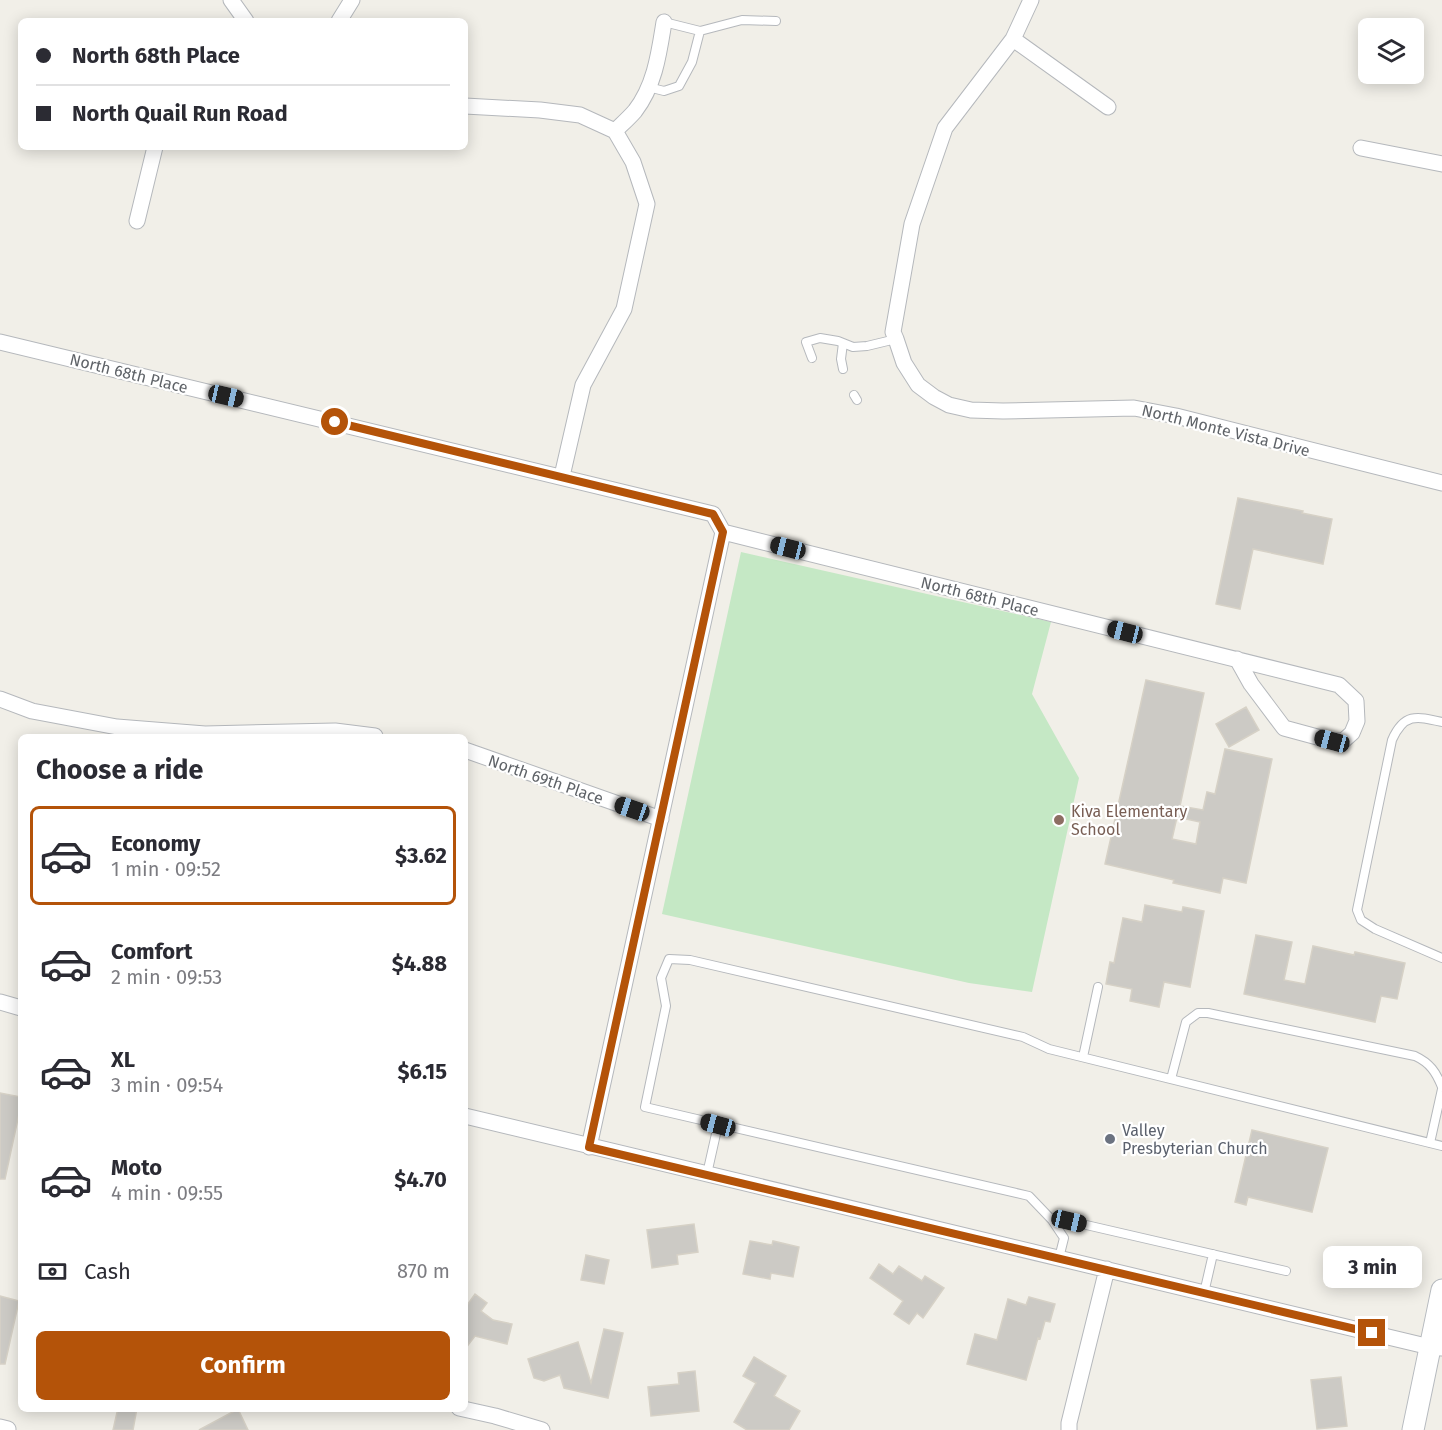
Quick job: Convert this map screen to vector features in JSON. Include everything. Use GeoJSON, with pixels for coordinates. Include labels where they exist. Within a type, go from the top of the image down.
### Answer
{"type":"FeatureCollection","features":[{"type":"Feature","properties":{"kind":"street"},"geometry":{"type":"LineString","coordinates":[[231,0],[240,18]]}},
{"type":"Feature","properties":{"kind":"street"},"geometry":{"type":"LineString","coordinates":[[341,18],[352,0]]}},
{"type":"Feature","properties":{"kind":"street"},"geometry":{"type":"LineString","coordinates":[[896,339],[893,332],[912,224],[945,128],[1013,39],[1031,0]]}},
{"type":"Feature","properties":{"kind":"street"},"geometry":{"type":"LineString","coordinates":[[615,131],[634,112],[648,87],[657,65],[664,22]]}},
{"type":"Feature","properties":{"kind":"street"},"geometry":{"type":"LineString","coordinates":[[1013,39],[1108,107]]}},
{"type":"Feature","properties":{"kind":"street"},"geometry":{"type":"LineString","coordinates":[[468,106],[580,114],[615,131],[633,162],[647,204],[624,309],[583,385],[562,476]]}},
{"type":"Feature","properties":{"kind":"street"},"geometry":{"type":"LineString","coordinates":[[1361,148],[1442,164]]}},
{"type":"Feature","properties":{"kind":"street"},"geometry":{"type":"LineString","coordinates":[[137,221],[154,150]]}},
{"type":"Feature","properties":{"kind":"street","name":"North Monte Vista Drive"},"geometry":{"type":"LineString","coordinates":[[896,339],[904,363],[918,385],[949,405],[971,410],[1003,411],[1134,408],[1176,416],[1442,483]]}},
{"type":"Feature","properties":{"kind":"street","name":"North 68th Place"},"geometry":{"type":"LineString","coordinates":[[0,342],[713,514],[723,532],[1339,684],[1356,701],[1357,721],[1352,733],[1343,741],[1332,741],[1284,729],[1251,684],[1237,659]]}},
{"type":"Feature","properties":{"kind":"street"},"geometry":{"type":"LineString","coordinates":[[589,1147],[723,532]]}},
{"type":"Feature","properties":{"kind":"street"},"geometry":{"type":"LineString","coordinates":[[0,699],[32,711],[117,727],[205,734],[335,731],[359,734]]}},
{"type":"Feature","properties":{"kind":"street","name":"North 69th Place"},"geometry":{"type":"LineString","coordinates":[[468,751],[661,819]]}},
{"type":"Feature","properties":{"kind":"street"},"geometry":{"type":"LineString","coordinates":[[0,1002],[18,1007]]}},
{"type":"Feature","properties":{"kind":"street"},"geometry":{"type":"LineString","coordinates":[[468,1117],[1436,1348]]}},
{"type":"Feature","properties":{"kind":"street"},"geometry":{"type":"LineString","coordinates":[[1069,1430],[1107,1269]]}},
{"type":"Feature","properties":{"kind":"street"},"geometry":{"type":"LineString","coordinates":[[1413,1430],[1436,1348],[1442,1290]]}},
{"type":"Feature","properties":{"kind":"street"},"geometry":{"type":"LineString","coordinates":[[468,1410],[542,1430]]}},
{"type":"Feature","properties":{"kind":"lane"},"geometry":{"type":"LineString","coordinates":[[664,22],[700,31],[742,20],[776,21]]}},
{"type":"Feature","properties":{"kind":"lane"},"geometry":{"type":"LineString","coordinates":[[648,87],[664,91],[679,86],[692,62],[700,31]]}},
{"type":"Feature","properties":{"kind":"lane"},"geometry":{"type":"LineString","coordinates":[[812,358],[806,342],[820,338],[853,347],[896,339]]}},
{"type":"Feature","properties":{"kind":"lane"},"geometry":{"type":"LineString","coordinates":[[843,343],[841,359],[843,369]]}},
{"type":"Feature","properties":{"kind":"lane"},"geometry":{"type":"LineString","coordinates":[[1442,722],[1419,718],[1405,720],[1397,728],[1392,740],[1357,910],[1361,920],[1375,929],[1442,958]]}},
{"type":"Feature","properties":{"kind":"lane"},"geometry":{"type":"LineString","coordinates":[[1059,1258],[1064,1238],[1052,1220],[1029,1196],[645,1107],[666,1006],[661,978],[669,959],[690,960],[1023,1037],[1049,1048],[1083,1057],[1442,1146]]}},
{"type":"Feature","properties":{"kind":"lane"},"geometry":{"type":"LineString","coordinates":[[1083,1057],[1098,987]]}},
{"type":"Feature","properties":{"kind":"lane"},"geometry":{"type":"LineString","coordinates":[[1172,1079],[1186,1022],[1198,1013],[1208,1013],[1415,1056],[1428,1063],[1437,1075],[1442,1088],[1430,1143]]}},
{"type":"Feature","properties":{"kind":"lane"},"geometry":{"type":"LineString","coordinates":[[708,1174],[718,1125]]}},
{"type":"Feature","properties":{"kind":"lane"},"geometry":{"type":"LineString","coordinates":[[1052,1220],[1069,1221],[1286,1271]]}},
{"type":"Feature","properties":{"kind":"lane"},"geometry":{"type":"LineString","coordinates":[[1204,1293],[1213,1254]]}},
{"type":"Feature","properties":{"kind":"green space"},"geometry":{"type":"Polygon","coordinates":[[[741,552],[1051,622],[1032,694],[1079,778],[1032,992],[969,983],[662,914],[741,552]]]}},
{"type":"Feature","properties":{"kind":"building"},"geometry":{"type":"Polygon","coordinates":[[[1238,498],[1332,519],[1323,564],[1253,549],[1240,609],[1216,604],[1238,498]]]}},
{"type":"Feature","properties":{"kind":"building"},"geometry":{"type":"Polygon","coordinates":[[[1146,680],[1204,693],[1180,806],[1203,810],[1207,792],[1215,794],[1225,749],[1272,759],[1246,883],[1223,878],[1220,893],[1105,864],[1146,680]],[[1177,817],[1172,839],[1196,844],[1200,822],[1177,817]]]}},
{"type":"Feature","properties":{"kind":"building"},"geometry":{"type":"Polygon","coordinates":[[[1246,707],[1259,730],[1229,747],[1216,724],[1246,707]]]}},
{"type":"Feature","properties":{"kind":"building"},"geometry":{"type":"Polygon","coordinates":[[[1145,905],[1182,912],[1183,907],[1204,911],[1190,987],[1164,982],[1159,1007],[1130,1001],[1132,989],[1106,984],[1110,962],[1114,963],[1123,918],[1142,922],[1145,905]]]}},
{"type":"Feature","properties":{"kind":"building"},"geometry":{"type":"Polygon","coordinates":[[[1256,935],[1292,942],[1284,980],[1305,984],[1313,946],[1405,963],[1397,999],[1381,996],[1375,1022],[1244,994],[1256,935]]]}},
{"type":"Feature","properties":{"kind":"building"},"geometry":{"type":"Polygon","coordinates":[[[0,1093],[18,1096],[18,1119],[5,1179],[0,1179],[0,1093]]]}},
{"type":"Feature","properties":{"kind":"building"},"geometry":{"type":"Polygon","coordinates":[[[1252,1130],[1328,1148],[1312,1212],[1248,1197],[1246,1205],[1235,1202],[1252,1130]]]}},
{"type":"Feature","properties":{"kind":"building"},"geometry":{"type":"Polygon","coordinates":[[[694,1224],[698,1252],[677,1255],[678,1264],[652,1268],[647,1230],[694,1224]]]}},
{"type":"Feature","properties":{"kind":"building"},"geometry":{"type":"Polygon","coordinates":[[[750,1241],[772,1245],[773,1241],[799,1247],[793,1277],[771,1273],[770,1279],[743,1274],[750,1241]]]}},
{"type":"Feature","properties":{"kind":"building"},"geometry":{"type":"Polygon","coordinates":[[[586,1255],[609,1260],[604,1284],[581,1280],[586,1255]]]}},
{"type":"Feature","properties":{"kind":"building"},"geometry":{"type":"Polygon","coordinates":[[[879,1264],[893,1274],[899,1266],[922,1281],[925,1276],[944,1288],[923,1318],[917,1313],[909,1324],[894,1314],[903,1301],[870,1278],[879,1264]]]}},
{"type":"Feature","properties":{"kind":"building"},"geometry":{"type":"Polygon","coordinates":[[[475,1294],[487,1303],[481,1311],[493,1320],[512,1324],[507,1344],[475,1336],[468,1345],[468,1304],[475,1294]]]}},
{"type":"Feature","properties":{"kind":"building"},"geometry":{"type":"Polygon","coordinates":[[[0,1296],[18,1301],[18,1306],[5,1364],[0,1364],[0,1296]]]}},
{"type":"Feature","properties":{"kind":"building"},"geometry":{"type":"Polygon","coordinates":[[[1029,1297],[1055,1304],[1050,1322],[1045,1321],[1040,1339],[1038,1338],[1026,1380],[967,1364],[975,1334],[997,1340],[1008,1299],[1026,1305],[1029,1297]]]}},
{"type":"Feature","properties":{"kind":"building"},"geometry":{"type":"Polygon","coordinates":[[[604,1329],[623,1333],[608,1398],[564,1388],[560,1375],[544,1381],[534,1378],[528,1359],[578,1342],[591,1383],[604,1329]]]}},
{"type":"Feature","properties":{"kind":"building"},"geometry":{"type":"Polygon","coordinates":[[[754,1357],[786,1376],[774,1396],[800,1411],[789,1430],[747,1430],[734,1422],[756,1383],[743,1376],[754,1357]]]}},
{"type":"Feature","properties":{"kind":"building"},"geometry":{"type":"Polygon","coordinates":[[[695,1371],[699,1411],[651,1416],[648,1387],[679,1384],[678,1373],[695,1371]]]}},
{"type":"Feature","properties":{"kind":"building"},"geometry":{"type":"Polygon","coordinates":[[[1341,1377],[1347,1426],[1317,1429],[1311,1380],[1341,1377]]]}},
{"type":"Feature","properties":{"kind":"building"},"geometry":{"type":"Polygon","coordinates":[[[117,1412],[136,1412],[133,1430],[113,1430],[117,1412]]]}},
{"type":"Feature","properties":{"kind":"building"},"geometry":{"type":"Polygon","coordinates":[[[232,1412],[239,1412],[248,1430],[199,1430],[232,1412]]]}},
{"type":"Feature","properties":{"kind":"place","name":"Kiva Elementary School"},"geometry":{"type":"Point","coordinates":[1059,820]}},
{"type":"Feature","properties":{"kind":"place","name":"Valley Presbyterian Church"},"geometry":{"type":"Point","coordinates":[1110,1139]}},
{"type":"Feature","properties":{"kind":"route"},"geometry":{"type":"LineString","coordinates":[[335,422],[713,514],[723,532],[589,1147],[1372,1333]]}}]}
